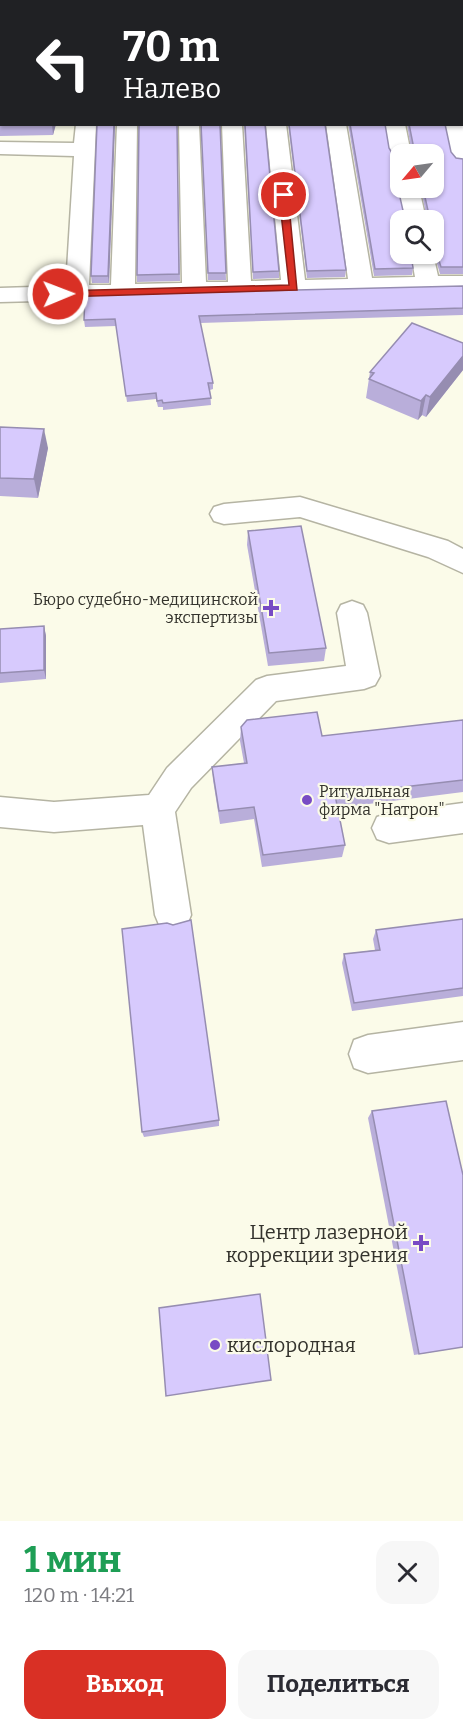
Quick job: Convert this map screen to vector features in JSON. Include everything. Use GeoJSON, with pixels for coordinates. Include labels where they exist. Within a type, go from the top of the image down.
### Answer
{"type":"FeatureCollection","features":[{"type":"Feature","properties":{"kind":"lane"},"geometry":{"type":"LineString","coordinates":[[77,294],[86,126]]}},
{"type":"Feature","properties":{"kind":"lane"},"geometry":{"type":"LineString","coordinates":[[123,292],[127,126]]}},
{"type":"Feature","properties":{"kind":"lane"},"geometry":{"type":"LineString","coordinates":[[189,126],[194,290]]}},
{"type":"Feature","properties":{"kind":"lane"},"geometry":{"type":"LineString","coordinates":[[232,126],[240,289]]}},
{"type":"Feature","properties":{"kind":"lane"},"geometry":{"type":"LineString","coordinates":[[276,126],[294,288]]}},
{"type":"Feature","properties":{"kind":"lane"},"geometry":{"type":"LineString","coordinates":[[336,126],[361,286]]}},
{"type":"Feature","properties":{"kind":"lane"},"geometry":{"type":"LineString","coordinates":[[395,126],[399,144]]}},
{"type":"Feature","properties":{"kind":"lane"},"geometry":{"type":"LineString","coordinates":[[455,126],[463,158]]}},
{"type":"Feature","properties":{"kind":"lane"},"geometry":{"type":"LineString","coordinates":[[0,148],[85,150]]}},
{"type":"Feature","properties":{"kind":"lane"},"geometry":{"type":"LineString","coordinates":[[424,264],[428,284]]}},
{"type":"Feature","properties":{"kind":"lane"},"geometry":{"type":"LineString","coordinates":[[0,295],[463,283]]}},
{"type":"Feature","properties":{"kind":"lane"},"geometry":{"type":"LineString","coordinates":[[224,514],[300,507],[438,549],[463,562]]}},
{"type":"Feature","properties":{"kind":"lane"},"geometry":{"type":"LineString","coordinates":[[173,915],[158,809],[179,778],[267,688],[364,676],[352,613]]}},
{"type":"Feature","properties":{"kind":"lane"},"geometry":{"type":"LineString","coordinates":[[0,812],[54,818],[158,809]]}},
{"type":"Feature","properties":{"kind":"lane"},"geometry":{"type":"LineString","coordinates":[[389,828],[463,818]]}},
{"type":"Feature","properties":{"kind":"lane"},"geometry":{"type":"LineString","coordinates":[[368,1054],[463,1041]]}},
{"type":"Feature","properties":{"kind":"building"},"geometry":{"type":"Polygon","coordinates":[[[97,126],[114,126],[108,276],[91,276],[97,126]]]}},
{"type":"Feature","properties":{"kind":"building"},"geometry":{"type":"Polygon","coordinates":[[[139,126],[177,126],[179,274],[137,275],[139,126]]]}},
{"type":"Feature","properties":{"kind":"building"},"geometry":{"type":"Polygon","coordinates":[[[201,126],[220,126],[226,273],[208,273],[201,126]]]}},
{"type":"Feature","properties":{"kind":"building"},"geometry":{"type":"Polygon","coordinates":[[[245,126],[265,126],[279,271],[253,272],[245,126]]]}},
{"type":"Feature","properties":{"kind":"building"},"geometry":{"type":"Polygon","coordinates":[[[289,126],[325,126],[346,270],[307,271],[289,126]]]}},
{"type":"Feature","properties":{"kind":"building"},"geometry":{"type":"Polygon","coordinates":[[[350,126],[385,126],[390,150],[390,198],[400,198],[403,210],[390,210],[390,264],[412,264],[413,268],[375,269],[350,126]]]}},
{"type":"Feature","properties":{"kind":"building"},"geometry":{"type":"Polygon","coordinates":[[[409,126],[445,126],[451,152],[456,158],[463,159],[463,267],[441,267],[440,264],[444,264],[444,210],[428,210],[425,198],[444,198],[444,144],[413,144],[409,126]]]}},
{"type":"Feature","properties":{"kind":"building"},"geometry":{"type":"Polygon","coordinates":[[[463,286],[463,308],[199,316],[213,383],[208,383],[211,398],[163,403],[162,400],[157,401],[156,393],[126,396],[115,319],[84,320],[85,295],[463,286]]]}},
{"type":"Feature","properties":{"kind":"building"},"geometry":{"type":"Polygon","coordinates":[[[412,323],[463,343],[463,356],[430,397],[426,395],[421,401],[369,379],[374,373],[370,372],[412,323]]]}},
{"type":"Feature","properties":{"kind":"building"},"geometry":{"type":"Polygon","coordinates":[[[0,427],[44,429],[34,479],[0,478],[0,427]]]}},
{"type":"Feature","properties":{"kind":"building"},"geometry":{"type":"Polygon","coordinates":[[[301,526],[326,648],[269,653],[248,531],[301,526]]]}},
{"type":"Feature","properties":{"kind":"building"},"geometry":{"type":"Polygon","coordinates":[[[44,626],[44,670],[0,673],[0,629],[44,626]]]}},
{"type":"Feature","properties":{"kind":"building","name":"Ритуальная фирма \"Натрон\""},"geometry":{"type":"Polygon","coordinates":[[[317,712],[322,736],[463,720],[463,780],[335,795],[345,845],[263,855],[254,807],[219,811],[212,767],[247,763],[241,727],[247,720],[317,712]]]}},
{"type":"Feature","properties":{"kind":"building"},"geometry":{"type":"Polygon","coordinates":[[[463,919],[463,988],[354,1003],[344,954],[380,950],[376,930],[463,919]]]}},
{"type":"Feature","properties":{"kind":"building"},"geometry":{"type":"Polygon","coordinates":[[[191,920],[219,1120],[142,1132],[122,929],[167,923],[173,925],[191,920]]]}},
{"type":"Feature","properties":{"kind":"building"},"geometry":{"type":"Polygon","coordinates":[[[446,1101],[463,1175],[463,1347],[419,1354],[372,1111],[446,1101]]]}},
{"type":"Feature","properties":{"kind":"building","name":"кислородная"},"geometry":{"type":"Polygon","coordinates":[[[260,1294],[271,1380],[166,1396],[159,1308],[260,1294]]]}},
{"type":"Feature","properties":{"kind":"place","name":"Бюро судебно-медицинской экспертизы"},"geometry":{"type":"Point","coordinates":[271,608]}},
{"type":"Feature","properties":{"kind":"place","name":"Ритуальная фирма \"Натрон\""},"geometry":{"type":"Point","coordinates":[307,800]}},
{"type":"Feature","properties":{"kind":"place","name":"Центр лазерной коррекции зрения"},"geometry":{"type":"Point","coordinates":[421,1243]}},
{"type":"Feature","properties":{"kind":"place","name":"кислородная"},"geometry":{"type":"Point","coordinates":[215,1345]}},
{"type":"Feature","properties":{"kind":"route"},"geometry":{"type":"LineString","coordinates":[[58,294],[294,288],[284,195]]}}]}
